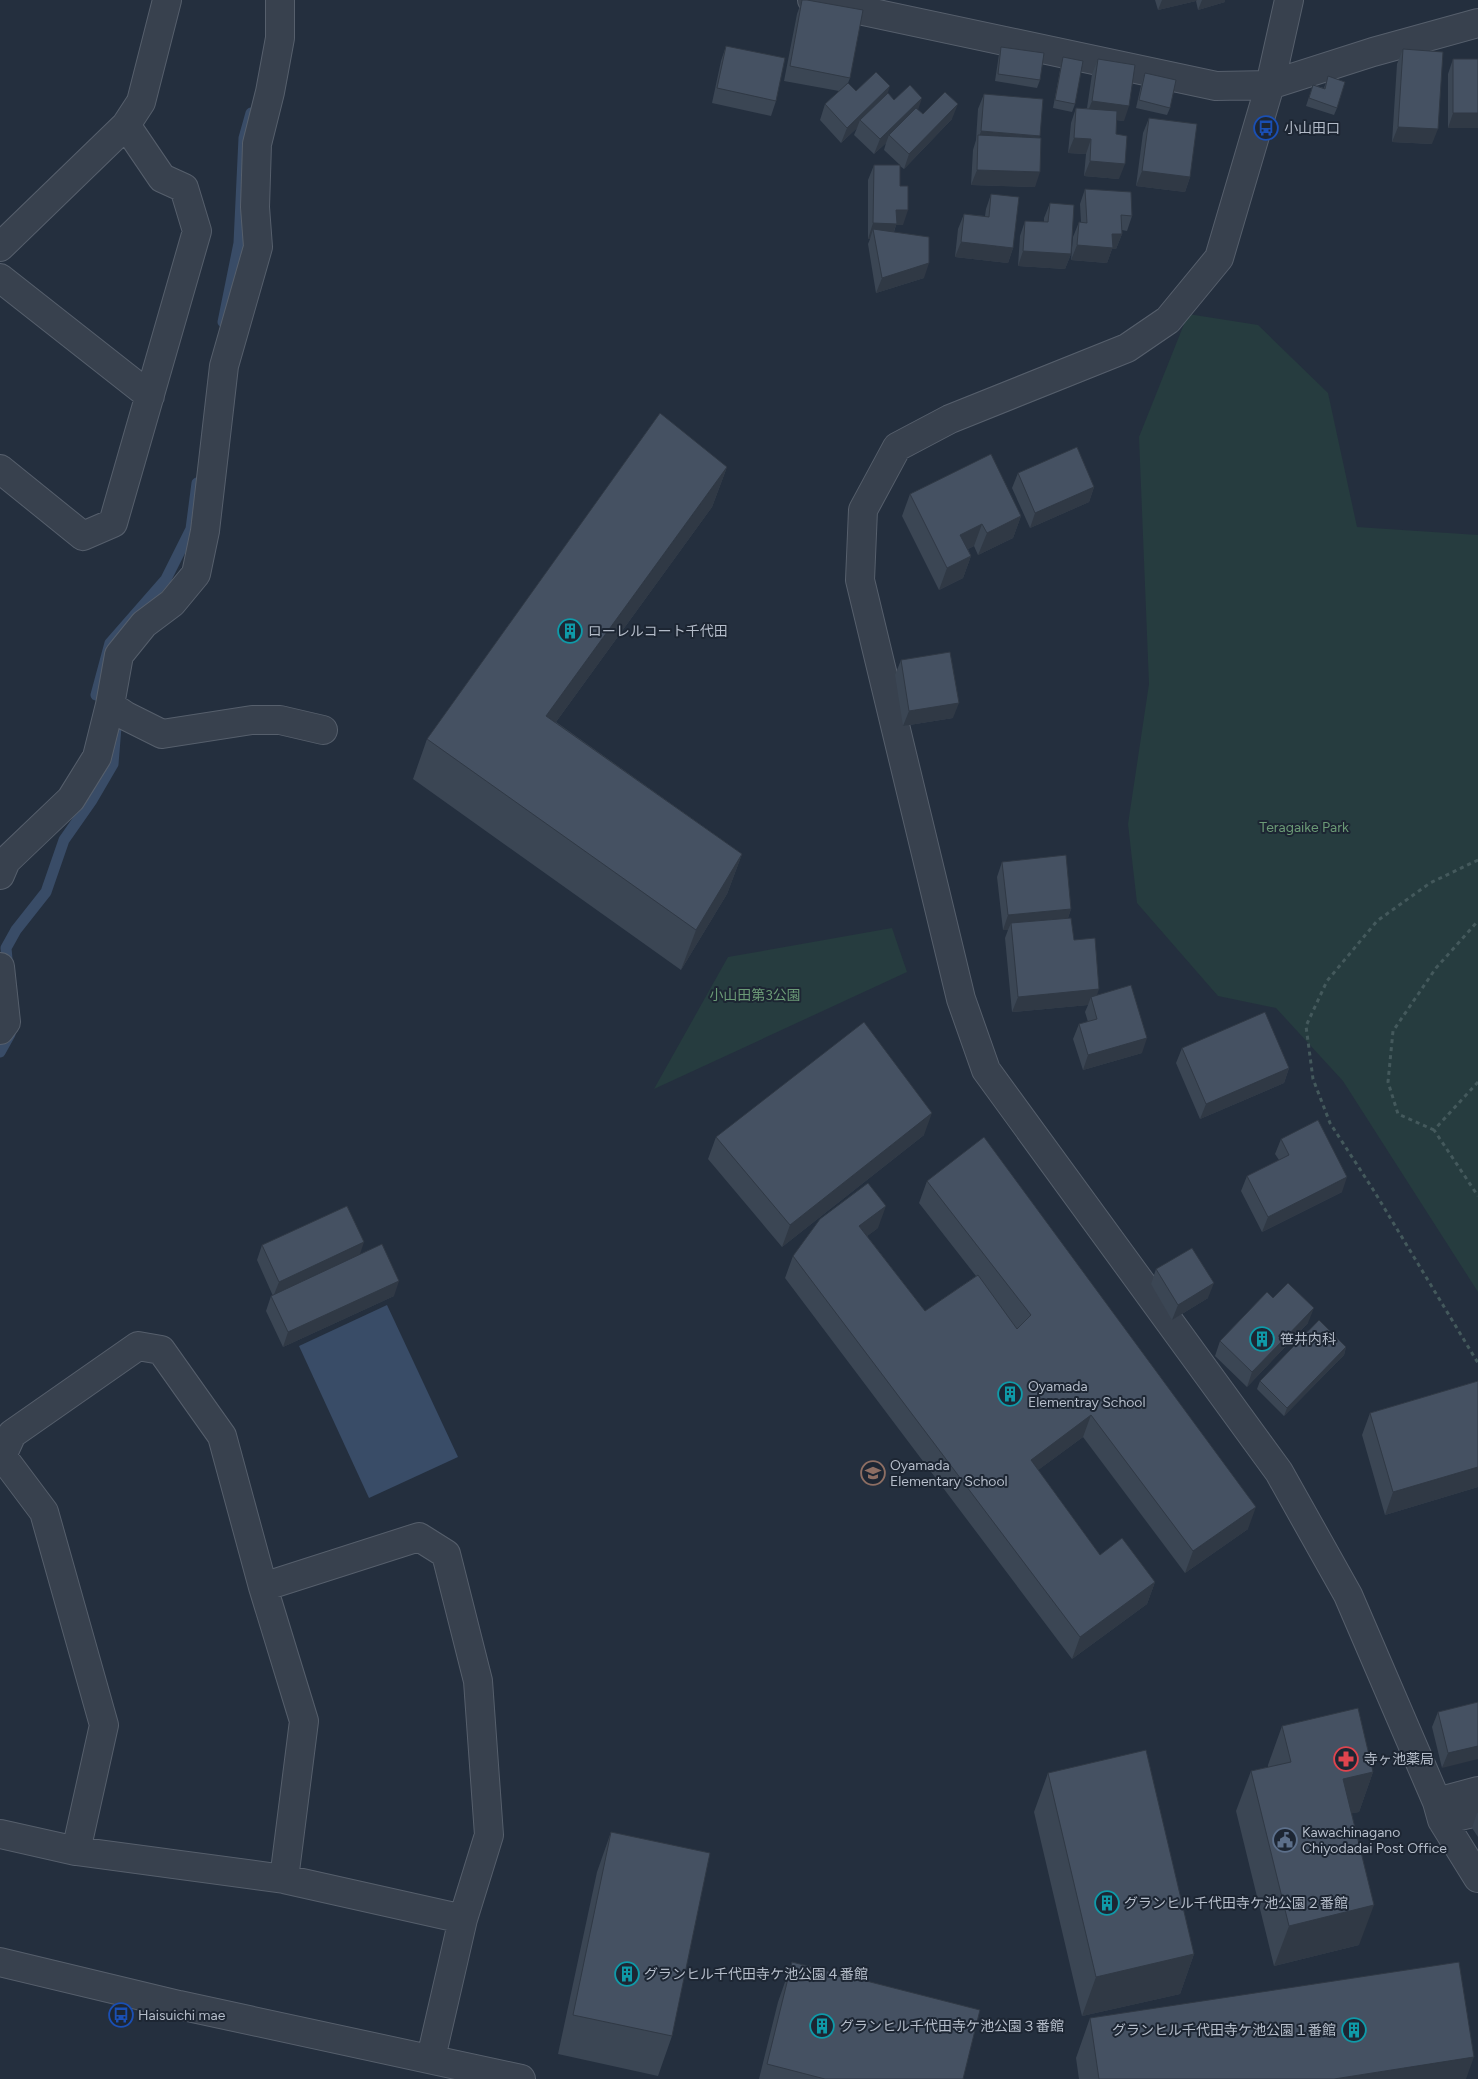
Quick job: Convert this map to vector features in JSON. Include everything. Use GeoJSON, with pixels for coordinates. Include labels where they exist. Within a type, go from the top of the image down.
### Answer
{"type":"FeatureCollection","features":[{"type":"Feature","properties":{"kind":"street"},"geometry":{"type":"LineString","coordinates":[[0,247],[126,125],[141,102],[167,0]]}},
{"type":"Feature","properties":{"kind":"street"},"geometry":{"type":"LineString","coordinates":[[0,875],[6,861],[70,799],[97,758],[110,705],[119,655],[144,624],[172,603],[196,574],[205,531],[224,366],[258,247],[255,207],[257,144],[270,92],[280,38],[280,0]]}},
{"type":"Feature","properties":{"kind":"street"},"geometry":{"type":"LineString","coordinates":[[814,0],[1216,86],[1270,85],[1478,22]]}},
{"type":"Feature","properties":{"kind":"street"},"geometry":{"type":"LineString","coordinates":[[1289,0],[1270,85],[1218,258],[1168,320],[1126,348],[950,419],[896,447],[863,510],[860,580],[961,999],[986,1070],[1279,1472],[1348,1595],[1440,1811],[1478,1878]]}},
{"type":"Feature","properties":{"kind":"street"},"geometry":{"type":"LineString","coordinates":[[0,469],[83,536],[113,523],[197,231],[184,188],[162,178],[126,125]]}},
{"type":"Feature","properties":{"kind":"street"},"geometry":{"type":"LineString","coordinates":[[0,278],[150,396]]}},
{"type":"Feature","properties":{"kind":"street"},"geometry":{"type":"LineString","coordinates":[[110,705],[126,716],[162,734],[261,720],[280,720],[323,730]]}},
{"type":"Feature","properties":{"kind":"street"},"geometry":{"type":"LineString","coordinates":[[0,967],[6,1022],[0,1030]]}},
{"type":"Feature","properties":{"kind":"street"},"geometry":{"type":"LineString","coordinates":[[76,1851],[104,1725],[44,1512],[2,1456],[12,1434],[138,1346],[161,1350],[222,1436],[304,1721],[284,1879]]}},
{"type":"Feature","properties":{"kind":"street"},"geometry":{"type":"LineString","coordinates":[[264,1587],[419,1537],[446,1554],[478,1681],[489,1835],[463,1919],[431,2058]]}},
{"type":"Feature","properties":{"kind":"street"},"geometry":{"type":"LineString","coordinates":[[1440,1811],[1478,1791]]}},
{"type":"Feature","properties":{"kind":"street"},"geometry":{"type":"LineString","coordinates":[[1440,1811],[1478,1812]]}},
{"type":"Feature","properties":{"kind":"street"},"geometry":{"type":"LineString","coordinates":[[0,1834],[76,1851],[284,1879],[463,1919]]}},
{"type":"Feature","properties":{"kind":"street"},"geometry":{"type":"LineString","coordinates":[[0,1962],[179,2005],[521,2079]]}},
{"type":"Feature","properties":{"kind":"path"},"geometry":{"type":"LineString","coordinates":[[1478,860],[1430,883],[1377,921],[1327,981],[1306,1026],[1313,1079],[1330,1123],[1478,1363]]}},
{"type":"Feature","properties":{"kind":"path"},"geometry":{"type":"LineString","coordinates":[[1478,921],[1436,968],[1394,1031],[1388,1082],[1398,1114],[1434,1130],[1478,1196]]}},
{"type":"Feature","properties":{"kind":"path"},"geometry":{"type":"LineString","coordinates":[[1434,1130],[1478,1082]]}},
{"type":"Feature","properties":{"kind":"green space","name":"Teragaike Park"},"geometry":{"type":"Polygon","coordinates":[[[1188,314],[1258,325],[1328,393],[1357,527],[1478,535],[1478,1292],[1343,1081],[1276,1008],[1218,996],[1137,903],[1128,824],[1149,684],[1139,437],[1188,314]]]}},
{"type":"Feature","properties":{"kind":"green space","name":"小山田第3公園"},"geometry":{"type":"Polygon","coordinates":[[[892,928],[907,972],[654,1089],[728,957],[892,928]]]}},
{"type":"Feature","properties":{"kind":"water"},"geometry":{"type":"Polygon","coordinates":[[[387,1305],[458,1457],[369,1498],[299,1346],[387,1305]]]}},
{"type":"Feature","properties":{"kind":"building"},"geometry":{"type":"Polygon","coordinates":[[[802,0],[863,10],[850,78],[790,66],[802,0]]]}},
{"type":"Feature","properties":{"kind":"building"},"geometry":{"type":"Polygon","coordinates":[[[726,46],[785,58],[776,101],[717,88],[726,46]]]}},
{"type":"Feature","properties":{"kind":"building"},"geometry":{"type":"Polygon","coordinates":[[[1001,47],[1044,53],[1040,80],[998,74],[1001,47]]]}},
{"type":"Feature","properties":{"kind":"building"},"geometry":{"type":"Polygon","coordinates":[[[1403,49],[1443,52],[1438,129],[1398,127],[1403,49]]]}},
{"type":"Feature","properties":{"kind":"building"},"geometry":{"type":"Polygon","coordinates":[[[1063,57],[1083,61],[1075,104],[1055,100],[1063,57]]]}},
{"type":"Feature","properties":{"kind":"building"},"geometry":{"type":"Polygon","coordinates":[[[1098,59],[1135,65],[1129,106],[1092,101],[1098,59]]]}},
{"type":"Feature","properties":{"kind":"building"},"geometry":{"type":"Polygon","coordinates":[[[1453,59],[1478,59],[1478,113],[1453,113],[1453,59]]]}},
{"type":"Feature","properties":{"kind":"building"},"geometry":{"type":"Polygon","coordinates":[[[876,72],[890,86],[847,128],[825,104],[848,83],[856,91],[876,72]]]}},
{"type":"Feature","properties":{"kind":"building"},"geometry":{"type":"Polygon","coordinates":[[[1145,73],[1176,80],[1170,108],[1139,100],[1145,73]]]}},
{"type":"Feature","properties":{"kind":"building"},"geometry":{"type":"Polygon","coordinates":[[[1328,76],[1345,82],[1337,108],[1309,98],[1313,85],[1325,89],[1328,76]]]}},
{"type":"Feature","properties":{"kind":"building"},"geometry":{"type":"Polygon","coordinates":[[[910,85],[922,98],[880,139],[860,120],[888,93],[894,100],[910,85]]]}},
{"type":"Feature","properties":{"kind":"building"},"geometry":{"type":"Polygon","coordinates":[[[945,92],[958,104],[909,154],[889,135],[916,108],[923,114],[945,92]]]}},
{"type":"Feature","properties":{"kind":"building"},"geometry":{"type":"Polygon","coordinates":[[[984,94],[1043,99],[1040,136],[981,131],[984,94]]]}},
{"type":"Feature","properties":{"kind":"building"},"geometry":{"type":"Polygon","coordinates":[[[1076,108],[1117,111],[1116,134],[1127,136],[1125,164],[1090,161],[1091,139],[1074,138],[1076,108]]]}},
{"type":"Feature","properties":{"kind":"building"},"geometry":{"type":"Polygon","coordinates":[[[1149,118],[1197,124],[1190,177],[1142,171],[1149,118]]]}},
{"type":"Feature","properties":{"kind":"building"},"geometry":{"type":"Polygon","coordinates":[[[978,135],[1041,138],[1040,172],[977,170],[978,135]]]}},
{"type":"Feature","properties":{"kind":"building"},"geometry":{"type":"Polygon","coordinates":[[[874,165],[900,165],[900,186],[908,186],[908,210],[896,210],[897,224],[873,223],[874,165]]]}},
{"type":"Feature","properties":{"kind":"building"},"geometry":{"type":"Polygon","coordinates":[[[1085,189],[1131,192],[1132,216],[1121,215],[1122,234],[1112,234],[1113,248],[1077,245],[1079,222],[1087,223],[1085,189]]]}},
{"type":"Feature","properties":{"kind":"building"},"geometry":{"type":"Polygon","coordinates":[[[991,194],[1019,197],[1013,248],[961,242],[964,214],[989,217],[991,194]]]}},
{"type":"Feature","properties":{"kind":"building"},"geometry":{"type":"Polygon","coordinates":[[[1050,203],[1074,205],[1071,254],[1023,251],[1025,221],[1048,222],[1050,203]]]}},
{"type":"Feature","properties":{"kind":"building"},"geometry":{"type":"Polygon","coordinates":[[[873,229],[929,237],[929,263],[882,278],[873,229]]]}},
{"type":"Feature","properties":{"kind":"building","name":"ローレルコート千代田"},"geometry":{"type":"Polygon","coordinates":[[[660,413],[727,467],[546,716],[742,854],[696,930],[427,739],[660,413]]]}},
{"type":"Feature","properties":{"kind":"building"},"geometry":{"type":"Polygon","coordinates":[[[1077,447],[1094,487],[1035,513],[1018,473],[1077,447]]]}},
{"type":"Feature","properties":{"kind":"building"},"geometry":{"type":"Polygon","coordinates":[[[991,454],[1021,516],[987,533],[982,524],[960,535],[971,556],[947,568],[910,494],[991,454]]]}},
{"type":"Feature","properties":{"kind":"building"},"geometry":{"type":"Polygon","coordinates":[[[950,652],[959,703],[909,711],[901,660],[950,652]]]}},
{"type":"Feature","properties":{"kind":"building"},"geometry":{"type":"Polygon","coordinates":[[[1066,855],[1071,909],[1008,915],[1002,862],[1066,855]]]}},
{"type":"Feature","properties":{"kind":"building"},"geometry":{"type":"Polygon","coordinates":[[[1071,918],[1074,940],[1095,938],[1099,989],[1018,997],[1011,923],[1071,918]]]}},
{"type":"Feature","properties":{"kind":"building"},"geometry":{"type":"Polygon","coordinates":[[[1131,985],[1147,1038],[1088,1055],[1079,1024],[1097,1019],[1091,997],[1131,985]]]}},
{"type":"Feature","properties":{"kind":"building"},"geometry":{"type":"Polygon","coordinates":[[[1265,1012],[1289,1068],[1206,1104],[1182,1048],[1265,1012]]]}},
{"type":"Feature","properties":{"kind":"building"},"geometry":{"type":"Polygon","coordinates":[[[864,1022],[932,1113],[790,1225],[716,1137],[864,1022]]]}},
{"type":"Feature","properties":{"kind":"building"},"geometry":{"type":"Polygon","coordinates":[[[1318,1120],[1347,1177],[1268,1217],[1247,1176],[1289,1155],[1281,1139],[1318,1120]]]}},
{"type":"Feature","properties":{"kind":"building","name":"Oyamada Elementray School"},"geometry":{"type":"Polygon","coordinates":[[[984,1137],[1256,1507],[1193,1551],[1091,1415],[1031,1460],[1100,1555],[1122,1538],[1155,1582],[1080,1637],[793,1256],[820,1219],[868,1183],[886,1206],[859,1226],[925,1311],[978,1275],[1017,1329],[1031,1315],[927,1181],[984,1137]]]}},
{"type":"Feature","properties":{"kind":"building"},"geometry":{"type":"Polygon","coordinates":[[[347,1206],[364,1242],[279,1282],[262,1245],[347,1206]]]}},
{"type":"Feature","properties":{"kind":"building"},"geometry":{"type":"Polygon","coordinates":[[[382,1244],[399,1281],[288,1332],[271,1296],[382,1244]]]}},
{"type":"Feature","properties":{"kind":"building"},"geometry":{"type":"Polygon","coordinates":[[[1192,1248],[1214,1283],[1178,1305],[1156,1269],[1192,1248]]]}},
{"type":"Feature","properties":{"kind":"building","name":"笹井内科"},"geometry":{"type":"Polygon","coordinates":[[[1288,1283],[1314,1308],[1252,1372],[1220,1341],[1267,1292],[1273,1298],[1288,1283]]]}},
{"type":"Feature","properties":{"kind":"building"},"geometry":{"type":"Polygon","coordinates":[[[1319,1320],[1346,1347],[1287,1408],[1260,1381],[1319,1320]]]}},
{"type":"Feature","properties":{"kind":"building"},"geometry":{"type":"Polygon","coordinates":[[[1478,1381],[1478,1467],[1393,1492],[1370,1413],[1478,1381]]]}},
{"type":"Feature","properties":{"kind":"building"},"geometry":{"type":"Polygon","coordinates":[[[1478,1702],[1478,1746],[1448,1753],[1438,1712],[1478,1702]]]}},
{"type":"Feature","properties":{"kind":"building"},"geometry":{"type":"Polygon","coordinates":[[[1358,1708],[1373,1772],[1343,1779],[1374,1905],[1289,1926],[1251,1771],[1291,1762],[1282,1726],[1358,1708]]]}},
{"type":"Feature","properties":{"kind":"building","name":"グランヒル千代田寺ケ池公園２番館"},"geometry":{"type":"Polygon","coordinates":[[[1146,1750],[1194,1954],[1096,1977],[1048,1773],[1146,1750]]]}},
{"type":"Feature","properties":{"kind":"building","name":"グランヒル千代田寺ケ池公園４番館"},"geometry":{"type":"Polygon","coordinates":[[[611,1832],[710,1853],[672,2036],[573,2015],[611,1832]]]}},
{"type":"Feature","properties":{"kind":"building"},"geometry":{"type":"Polygon","coordinates":[[[792,1962],[980,2010],[963,2079],[825,2079],[767,2064],[792,1962]]]}},
{"type":"Feature","properties":{"kind":"building"},"geometry":{"type":"Polygon","coordinates":[[[1459,1962],[1474,2057],[1334,2079],[1099,2079],[1090,2018],[1459,1962]]]}},
{"type":"Feature","properties":{"kind":"waterway"},"geometry":{"type":"LineString","coordinates":[[223,322],[239,243],[244,138],[251,113]]}},
{"type":"Feature","properties":{"kind":"waterway"},"geometry":{"type":"LineString","coordinates":[[96,695],[110,643],[166,579],[191,529],[197,483]]}},
{"type":"Feature","properties":{"kind":"waterway"},"geometry":{"type":"LineString","coordinates":[[8,970],[6,948],[16,930],[46,892],[64,840],[92,800],[113,764],[116,727]]}},
{"type":"Feature","properties":{"kind":"waterway"},"geometry":{"type":"LineString","coordinates":[[0,1052],[10,1034],[10,1029]]}},
{"type":"Feature","properties":{"kind":"place","name":"小山田口"},"geometry":{"type":"Point","coordinates":[1266,128]}},
{"type":"Feature","properties":{"kind":"place","name":"ローレルコート千代田"},"geometry":{"type":"Point","coordinates":[570,631]}},
{"type":"Feature","properties":{"kind":"place","name":"笹井内科"},"geometry":{"type":"Point","coordinates":[1262,1339]}},
{"type":"Feature","properties":{"kind":"place","name":"Oyamada Elementray School"},"geometry":{"type":"Point","coordinates":[1010,1394]}},
{"type":"Feature","properties":{"kind":"place","name":"Oyamada Elementary School"},"geometry":{"type":"Point","coordinates":[873,1473]}},
{"type":"Feature","properties":{"kind":"place","name":"寺ヶ池薬局"},"geometry":{"type":"Point","coordinates":[1346,1759]}},
{"type":"Feature","properties":{"kind":"place","name":"Kawachinagano Chiyodadai Post Office"},"geometry":{"type":"Point","coordinates":[1285,1840]}},
{"type":"Feature","properties":{"kind":"place","name":"グランヒル千代田寺ケ池公園２番館"},"geometry":{"type":"Point","coordinates":[1107,1903]}},
{"type":"Feature","properties":{"kind":"place","name":"グランヒル千代田寺ケ池公園４番館"},"geometry":{"type":"Point","coordinates":[627,1974]}},
{"type":"Feature","properties":{"kind":"place","name":"Haisuichi mae"},"geometry":{"type":"Point","coordinates":[121,2015]}},
{"type":"Feature","properties":{"kind":"place","name":"グランヒル千代田寺ケ池公園３番館"},"geometry":{"type":"Point","coordinates":[822,2026]}},
{"type":"Feature","properties":{"kind":"place","name":"グランヒル千代田寺ケ池公園１番館"},"geometry":{"type":"Point","coordinates":[1354,2030]}}]}
